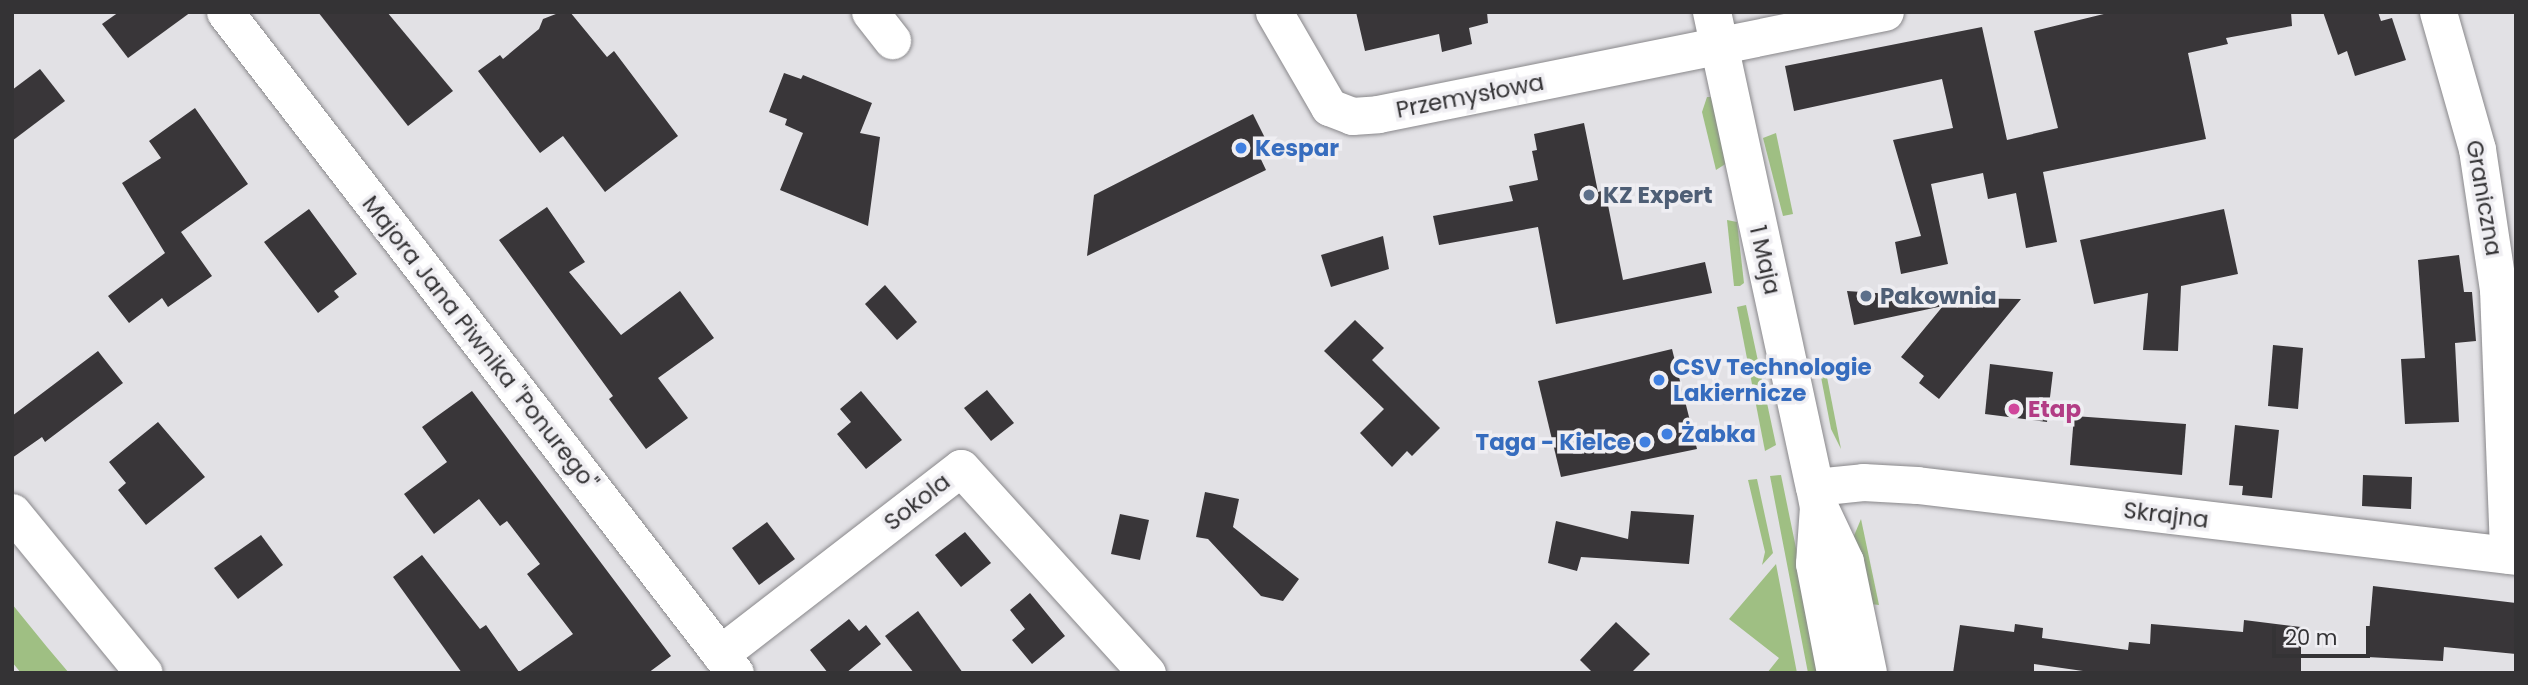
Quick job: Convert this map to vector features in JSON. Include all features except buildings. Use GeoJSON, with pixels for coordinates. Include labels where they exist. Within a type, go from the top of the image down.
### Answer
{"type":"FeatureCollection","features":[{"type":"Feature","properties":{"kind":"street","name":"Majora Jana Piwnika \"Ponurego\""},"geometry":{"type":"LineString","coordinates":[[225,12],[728,663]]}},
{"type":"Feature","properties":{"kind":"street"},"geometry":{"type":"LineString","coordinates":[[870,12],[892,40]]}},
{"type":"Feature","properties":{"kind":"street","name":"Przemysłowa"},"geometry":{"type":"LineString","coordinates":[[1274,12],[1329,107],[1352,116],[1715,30],[1885,12]]}},
{"type":"Feature","properties":{"kind":"street","name":"Graniczna"},"geometry":{"type":"LineString","coordinates":[[2438,12],[2477,149],[2497,277],[2512,556]]}},
{"type":"Feature","properties":{"kind":"street","name":"1 Maja"},"geometry":{"type":"LineString","coordinates":[[1715,30],[1817,497],[1845,562],[1868,673]]}},
{"type":"Feature","properties":{"kind":"street","name":"Sokola"},"geometry":{"type":"LineString","coordinates":[[728,663],[961,468],[1147,673]]}},
{"type":"Feature","properties":{"kind":"street","name":"Skrajna"},"geometry":{"type":"LineString","coordinates":[[1817,497],[1863,482],[1917,485],[2512,556]]}},
{"type":"Feature","properties":{"kind":"street","name":"1 Maja"},"geometry":{"type":"LineString","coordinates":[[1817,497],[1815,564],[1836,673]]}},
{"type":"Feature","properties":{"kind":"street"},"geometry":{"type":"LineString","coordinates":[[12,512],[144,673]]}},
{"type":"Feature","properties":{"kind":"green space"},"geometry":{"type":"Polygon","coordinates":[[[1707,97],[1714,97],[1727,163],[1716,170],[1702,112],[1707,97]]]}},
{"type":"Feature","properties":{"kind":"green space"},"geometry":{"type":"Polygon","coordinates":[[[1776,133],[1793,214],[1783,216],[1763,138],[1776,133]]]}},
{"type":"Feature","properties":{"kind":"green space"},"geometry":{"type":"Polygon","coordinates":[[[1727,220],[1737,222],[1744,283],[1740,286],[1734,286],[1727,220]]]}},
{"type":"Feature","properties":{"kind":"green space"},"geometry":{"type":"Polygon","coordinates":[[[1746,305],[1776,445],[1765,451],[1737,307],[1746,305]]]}},
{"type":"Feature","properties":{"kind":"green space"},"geometry":{"type":"Polygon","coordinates":[[[1820,372],[1826,372],[1841,449],[1831,429],[1820,372]]]}},
{"type":"Feature","properties":{"kind":"green space"},"geometry":{"type":"Polygon","coordinates":[[[1781,475],[1822,673],[1808,673],[1770,476],[1781,475]]]}},
{"type":"Feature","properties":{"kind":"green space"},"geometry":{"type":"Polygon","coordinates":[[[1757,479],[1773,553],[1762,565],[1765,552],[1748,480],[1757,479]]]}},
{"type":"Feature","properties":{"kind":"green space"},"geometry":{"type":"Polygon","coordinates":[[[1861,519],[1879,605],[1870,604],[1853,538],[1861,519]]]}},
{"type":"Feature","properties":{"kind":"green space"},"geometry":{"type":"Polygon","coordinates":[[[1776,564],[1797,673],[1767,673],[1779,658],[1729,619],[1776,564]]]}},
{"type":"Feature","properties":{"kind":"green space"},"geometry":{"type":"Polygon","coordinates":[[[12,604],[69,673],[21,673],[12,662],[12,604]]]}},
{"type":"Feature","properties":{"kind":"place","name":"Kespar"},"geometry":{"type":"Point","coordinates":[1241,148]}},
{"type":"Feature","properties":{"kind":"place","name":"KZ Expert"},"geometry":{"type":"Point","coordinates":[1589,195]}},
{"type":"Feature","properties":{"kind":"place","name":"Pakownia"},"geometry":{"type":"Point","coordinates":[1866,296]}},
{"type":"Feature","properties":{"kind":"place","name":"CSV Technologie Lakiernicze"},"geometry":{"type":"Point","coordinates":[1659,380]}},
{"type":"Feature","properties":{"kind":"place","name":"Etap"},"geometry":{"type":"Point","coordinates":[2014,409]}},
{"type":"Feature","properties":{"kind":"place","name":"Żabka"},"geometry":{"type":"Point","coordinates":[1667,434]}},
{"type":"Feature","properties":{"kind":"place","name":"Taga - Kielce"},"geometry":{"type":"Point","coordinates":[1645,442]}}]}
